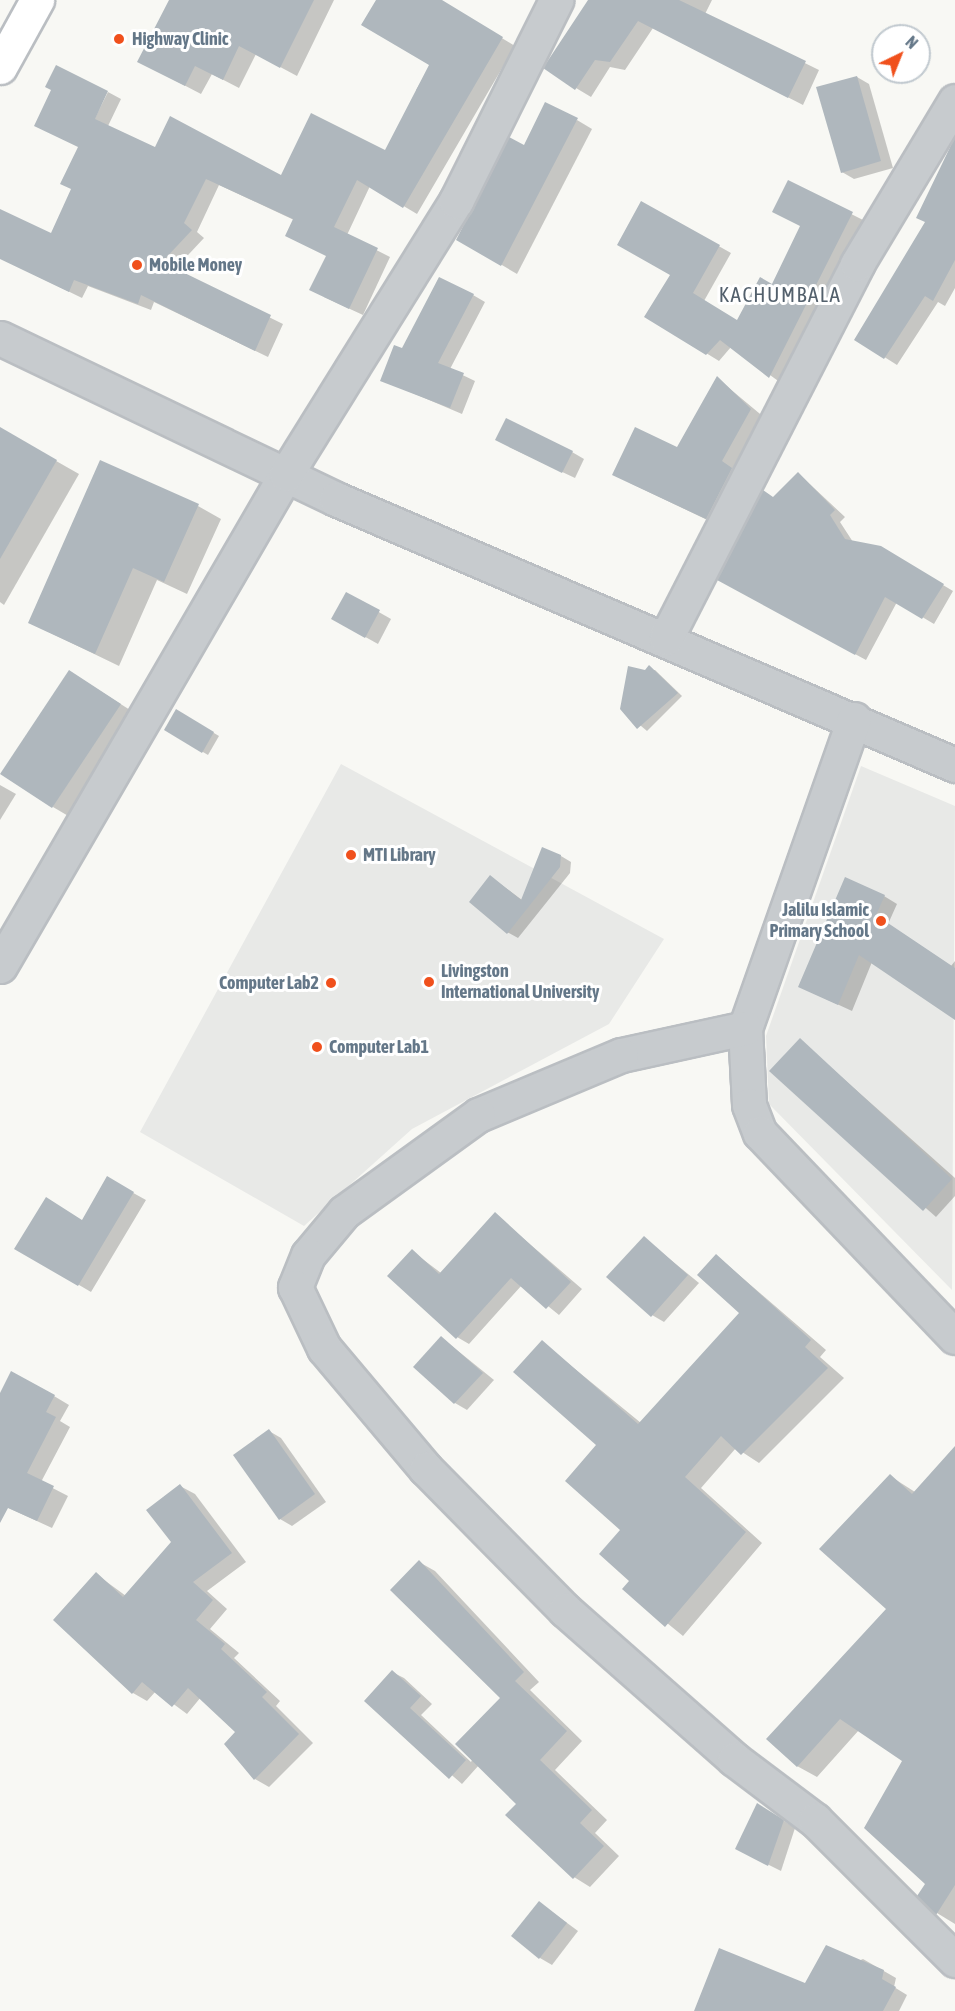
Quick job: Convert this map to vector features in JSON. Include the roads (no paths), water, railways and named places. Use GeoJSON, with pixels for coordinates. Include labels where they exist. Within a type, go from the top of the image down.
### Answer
{"type":"FeatureCollection","features":[{"type":"Feature","properties":{"kind":"main road"},"geometry":{"type":"LineString","coordinates":[[0,67],[37,0]]}},
{"type":"Feature","properties":{"kind":"street"},"geometry":{"type":"LineString","coordinates":[[0,966],[286,474],[456,201],[556,0]]}},
{"type":"Feature","properties":{"kind":"street"},"geometry":{"type":"LineString","coordinates":[[666,638],[857,264],[955,100]]}},
{"type":"Feature","properties":{"kind":"street"},"geometry":{"type":"LineString","coordinates":[[0,338],[286,474],[854,719],[955,765]]}},
{"type":"Feature","properties":{"kind":"street"},"geometry":{"type":"LineString","coordinates":[[854,719],[745,1028],[749,1105],[760,1133],[955,1337]]}},
{"type":"Feature","properties":{"kind":"street"},"geometry":{"type":"LineString","coordinates":[[745,1028],[621,1054],[478,1115],[344,1212],[308,1256],[294,1287],[324,1348],[435,1477],[565,1610],[734,1759],[815,1820],[955,1960]]}},
{"type":"Feature","properties":{"kind":"place","name":"Highway Clinic"},"geometry":{"type":"Point","coordinates":[119,39]}},
{"type":"Feature","properties":{"kind":"place","name":"Mobile Money"},"geometry":{"type":"Point","coordinates":[137,265]}},
{"type":"Feature","properties":{"kind":"place","name":"MTI Library"},"geometry":{"type":"Point","coordinates":[351,855]}},
{"type":"Feature","properties":{"kind":"place","name":"Jalilu Islamic Primary School"},"geometry":{"type":"Point","coordinates":[881,921]}},
{"type":"Feature","properties":{"kind":"place","name":"Livingston International University"},"geometry":{"type":"Point","coordinates":[429,982]}},
{"type":"Feature","properties":{"kind":"place","name":"Computer Lab2"},"geometry":{"type":"Point","coordinates":[331,983]}},
{"type":"Feature","properties":{"kind":"place","name":"Computer Lab1"},"geometry":{"type":"Point","coordinates":[317,1047]}},
{"type":"Feature","properties":{"kind":"district","name":"KACHUMBALA"},"geometry":{"type":"Point","coordinates":[780,294]}}]}
